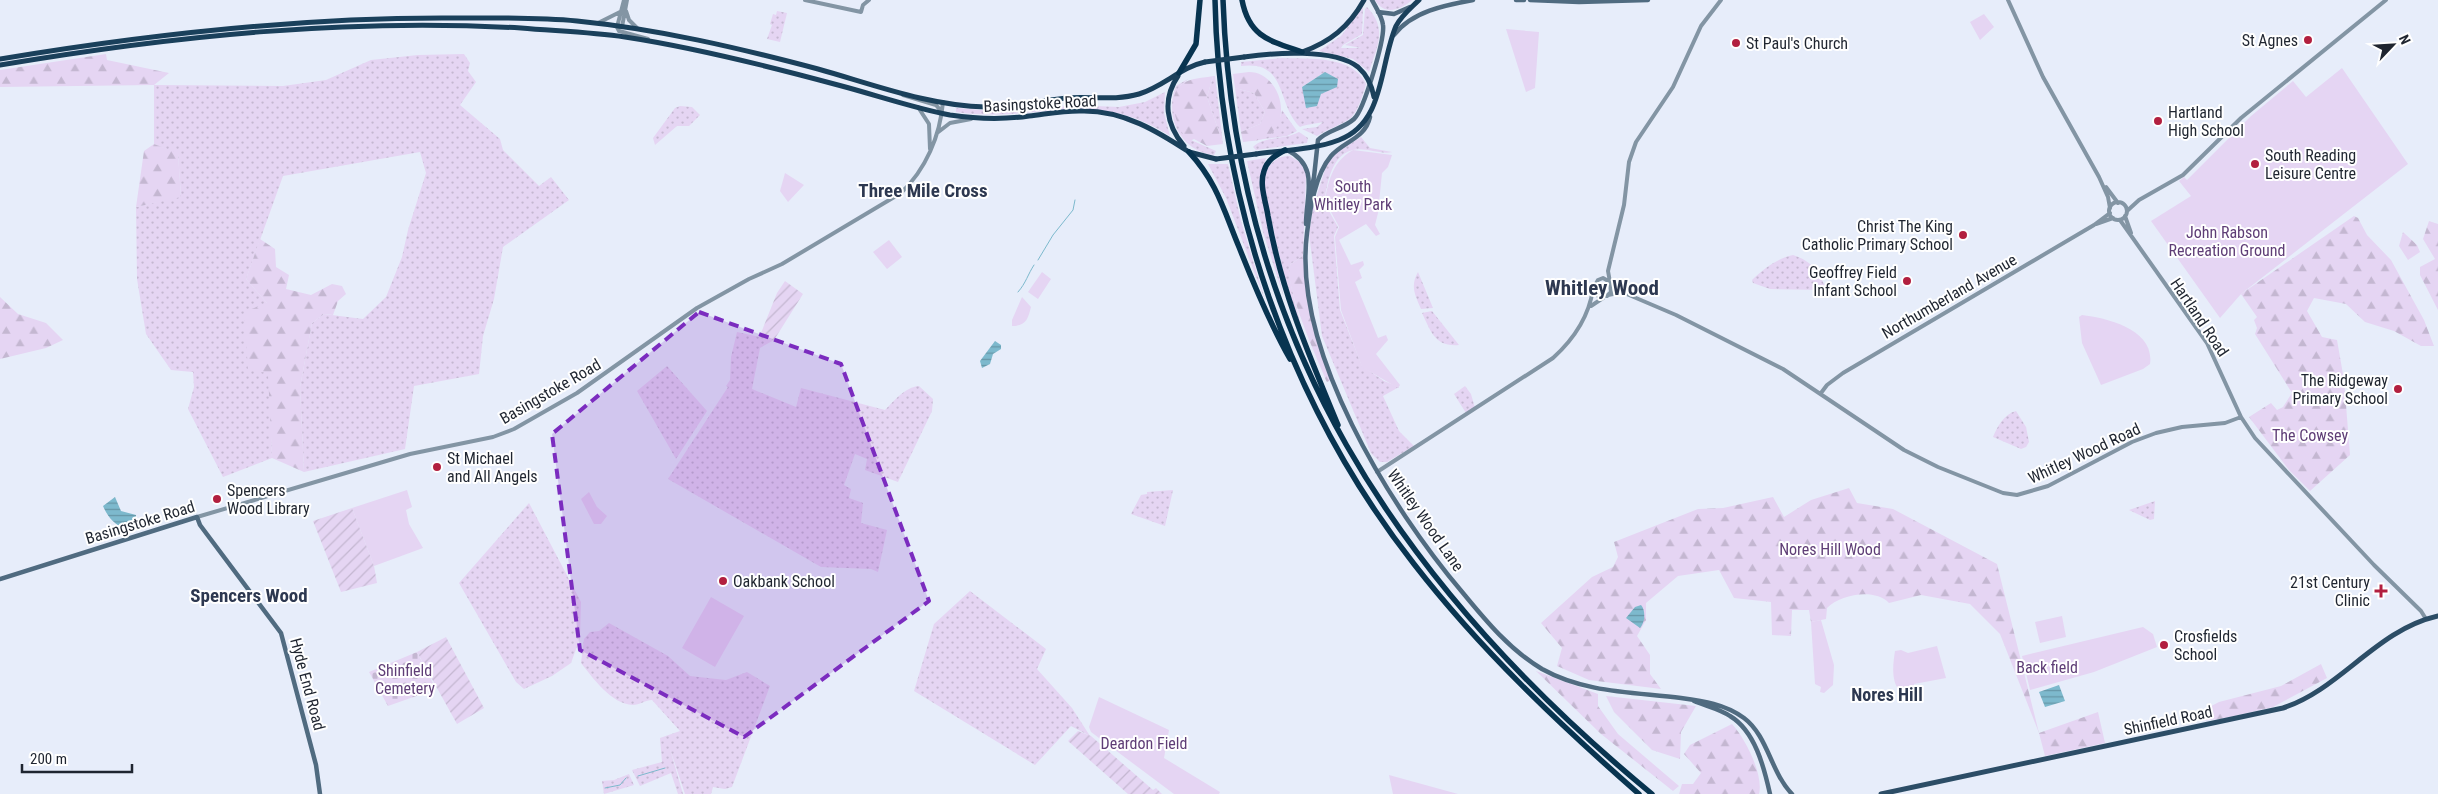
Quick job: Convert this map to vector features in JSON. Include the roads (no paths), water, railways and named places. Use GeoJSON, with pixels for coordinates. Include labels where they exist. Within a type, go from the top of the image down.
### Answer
{"type":"FeatureCollection","features":[{"type":"Feature","properties":{"kind":"highway"},"geometry":{"type":"LineString","coordinates":[[1200,0],[1196,44],[1170,91],[1168,115],[1175,134],[1216,187],[1284,350],[1304,383],[1329,432],[1367,497],[1412,563],[1440,597],[1545,708],[1640,794]]}},
{"type":"Feature","properties":{"kind":"highway"},"geometry":{"type":"LineString","coordinates":[[1215,0],[1220,77],[1228,142],[1240,197],[1271,300],[1304,383]]}},
{"type":"Feature","properties":{"kind":"highway"},"geometry":{"type":"LineString","coordinates":[[1223,0],[1228,76],[1234,126],[1260,240],[1273,282],[1302,359],[1349,453],[1390,517],[1462,609],[1553,704],[1652,794]]}},
{"type":"Feature","properties":{"kind":"highway"},"geometry":{"type":"LineString","coordinates":[[1242,0],[1247,18],[1258,33],[1269,40],[1302,52],[1350,62],[1362,72],[1370,83],[1375,100]]}},
{"type":"Feature","properties":{"kind":"highway"},"geometry":{"type":"LineString","coordinates":[[1302,52],[1322,45],[1335,37],[1364,0]]}},
{"type":"Feature","properties":{"kind":"highway"},"geometry":{"type":"LineString","coordinates":[[1349,453],[1310,362],[1288,303],[1271,235],[1263,176],[1269,162],[1286,150],[1318,142],[1338,141],[1350,135],[1370,116],[1392,38],[1400,20],[1417,2]]}},
{"type":"Feature","properties":{"kind":"highway"},"geometry":{"type":"LineString","coordinates":[[0,59],[179,34],[346,20],[506,18],[596,24],[639,30],[765,55],[899,92],[943,102]]}},
{"type":"Feature","properties":{"kind":"highway"},"geometry":{"type":"LineString","coordinates":[[0,65],[97,50],[205,37],[392,25],[474,26],[613,36],[663,44],[761,64],[942,113]]}},
{"type":"Feature","properties":{"kind":"highway","name":"Basingstoke Road"},"geometry":{"type":"LineString","coordinates":[[943,102],[976,107],[1000,107],[1071,98],[1120,98],[1146,92],[1191,66],[1205,62],[1302,52]]}},
{"type":"Feature","properties":{"kind":"highway","name":"Basingstoke Road"},"geometry":{"type":"LineString","coordinates":[[942,113],[978,119],[1076,111],[1100,112],[1122,117],[1148,127],[1190,152],[1216,160],[1286,150]]}},
{"type":"Feature","properties":{"kind":"main road"},"geometry":{"type":"LineString","coordinates":[[1308,204],[1316,170],[1318,142],[1357,116],[1370,83],[1383,33],[1383,23],[1372,0]]}},
{"type":"Feature","properties":{"kind":"main road"},"geometry":{"type":"LineString","coordinates":[[1392,38],[1399,29],[1413,18],[1449,4],[1473,0]]}},
{"type":"Feature","properties":{"kind":"main road"},"geometry":{"type":"LineString","coordinates":[[1516,0],[1524,0]]}},
{"type":"Feature","properties":{"kind":"main road"},"geometry":{"type":"LineString","coordinates":[[1530,0],[1648,0]]}},
{"type":"Feature","properties":{"kind":"main road"},"geometry":{"type":"LineString","coordinates":[[1378,12],[1397,13],[1417,2]]}},
{"type":"Feature","properties":{"kind":"main road"},"geometry":{"type":"LineString","coordinates":[[1307,233],[1313,202],[1326,164],[1337,151],[1365,129],[1370,116]]}},
{"type":"Feature","properties":{"kind":"main road"},"geometry":{"type":"LineString","coordinates":[[1286,150],[1302,158],[1307,167],[1308,290],[1321,344],[1342,400],[1377,472]]}},
{"type":"Feature","properties":{"kind":"main road","name":"Whitley Wood Lane"},"geometry":{"type":"LineString","coordinates":[[1377,472],[1404,517],[1441,566],[1490,624],[1529,660],[1556,676],[1590,688],[1714,703],[1747,720],[1756,730],[1781,778],[1792,794]]}},
{"type":"Feature","properties":{"kind":"main road","name":"Basingstoke Road"},"geometry":{"type":"LineString","coordinates":[[0,579],[197,517]]}},
{"type":"Feature","properties":{"kind":"main road","name":"Hyde End Road"},"geometry":{"type":"LineString","coordinates":[[197,517],[204,530],[281,633],[316,765],[320,794]]}},
{"type":"Feature","properties":{"kind":"main road","name":"Shinfield Road"},"geometry":{"type":"LineString","coordinates":[[1881,794],[2283,708],[2323,687],[2380,642],[2426,619],[2438,616]]}},
{"type":"Feature","properties":{"kind":"main road","name":"Whitley Wood Lane"},"geometry":{"type":"LineString","coordinates":[[1688,699],[1730,716],[1743,727],[1756,749],[1770,794]]}},
{"type":"Feature","properties":{"kind":"street"},"geometry":{"type":"LineString","coordinates":[[626,0],[629,20],[639,30]]}},
{"type":"Feature","properties":{"kind":"street"},"geometry":{"type":"LineString","coordinates":[[619,28],[620,12],[626,0]]}},
{"type":"Feature","properties":{"kind":"street"},"geometry":{"type":"LineString","coordinates":[[805,0],[861,12],[863,6],[869,0]]}},
{"type":"Feature","properties":{"kind":"street"},"geometry":{"type":"LineString","coordinates":[[1716,0],[1716,6]]}},
{"type":"Feature","properties":{"kind":"street"},"geometry":{"type":"LineString","coordinates":[[1622,292],[1606,296],[1596,294],[1593,289],[1595,282],[1603,278],[1608,271],[1624,205],[1629,162],[1636,142],[1673,87],[1701,26],[1721,0]]}},
{"type":"Feature","properties":{"kind":"street"},"geometry":{"type":"LineString","coordinates":[[2008,0],[2039,69],[2099,178],[2108,197],[2113,218],[2120,220],[2125,216],[2127,210],[2139,200],[2183,175],[2241,118],[2386,0]]}},
{"type":"Feature","properties":{"kind":"street"},"geometry":{"type":"LineString","coordinates":[[613,36],[619,28],[626,9]]}},
{"type":"Feature","properties":{"kind":"street"},"geometry":{"type":"LineString","coordinates":[[596,24],[620,12]]}},
{"type":"Feature","properties":{"kind":"street"},"geometry":{"type":"LineString","coordinates":[[619,28],[663,44]]}},
{"type":"Feature","properties":{"kind":"street"},"geometry":{"type":"LineString","coordinates":[[899,92],[905,97],[938,106],[942,113]]}},
{"type":"Feature","properties":{"kind":"street","name":"Basingstoke Road"},"geometry":{"type":"LineString","coordinates":[[197,517],[406,456],[493,437],[514,429],[577,393],[704,304],[782,264],[896,196],[916,176],[930,152],[942,113],[943,102]]}},
{"type":"Feature","properties":{"kind":"street"},"geometry":{"type":"LineString","coordinates":[[918,107],[929,124],[930,152]]}},
{"type":"Feature","properties":{"kind":"street"},"geometry":{"type":"LineString","coordinates":[[936,134],[950,122],[978,119]]}},
{"type":"Feature","properties":{"kind":"street"},"geometry":{"type":"LineString","coordinates":[[2099,178],[2118,203]]}},
{"type":"Feature","properties":{"kind":"street"},"geometry":{"type":"LineString","coordinates":[[2110,210],[2112,205],[2139,200]]}},
{"type":"Feature","properties":{"kind":"street"},"geometry":{"type":"LineString","coordinates":[[2123,204],[2127,210]]}},
{"type":"Feature","properties":{"kind":"street","name":"Northumberland Avenue"},"geometry":{"type":"LineString","coordinates":[[2094,225],[2110,210]]}},
{"type":"Feature","properties":{"kind":"street","name":"Hartland Road"},"geometry":{"type":"LineString","coordinates":[[2125,216],[2131,235]]}},
{"type":"Feature","properties":{"kind":"street","name":"Northumberland Avenue"},"geometry":{"type":"LineString","coordinates":[[1821,393],[1827,385],[1843,373],[2094,225],[2113,218]]}},
{"type":"Feature","properties":{"kind":"street","name":"Hartland Road"},"geometry":{"type":"LineString","coordinates":[[2120,220],[2207,343],[2241,417]]}},
{"type":"Feature","properties":{"kind":"street"},"geometry":{"type":"LineString","coordinates":[[1606,296],[1611,292],[1608,271]]}},
{"type":"Feature","properties":{"kind":"street"},"geometry":{"type":"LineString","coordinates":[[1603,278],[1610,283]]}},
{"type":"Feature","properties":{"kind":"street","name":"Whitley Wood Road"},"geometry":{"type":"LineString","coordinates":[[1610,283],[1622,292],[1638,297],[1737,344],[1821,393],[1878,435],[1904,450],[1970,481],[1994,490],[2017,495],[2048,486],[2132,442],[2156,433],[2182,427],[2225,423],[2241,417]]}},
{"type":"Feature","properties":{"kind":"street","name":"Whitley Wood Lane"},"geometry":{"type":"LineString","coordinates":[[1591,306],[1593,289]]}},
{"type":"Feature","properties":{"kind":"street","name":"Whitley Wood Lane"},"geometry":{"type":"LineString","coordinates":[[1377,472],[1553,358],[1566,346],[1591,306],[1606,296]]}},
{"type":"Feature","properties":{"kind":"street"},"geometry":{"type":"LineString","coordinates":[[2241,417],[2266,451],[2374,566],[2421,610],[2426,619]]}},
{"type":"Feature","properties":{"kind":"water"},"geometry":{"type":"Polygon","coordinates":[[[1325,72],[1338,79],[1337,87],[1321,94],[1317,106],[1306,108],[1302,87],[1325,72]]]}},
{"type":"Feature","properties":{"kind":"water"},"geometry":{"type":"Polygon","coordinates":[[[995,341],[1001,345],[1001,349],[993,354],[990,364],[982,368],[980,361],[995,341]]]}},
{"type":"Feature","properties":{"kind":"water"},"geometry":{"type":"Polygon","coordinates":[[[115,497],[121,511],[136,515],[136,523],[127,530],[112,521],[103,506],[115,497]]]}},
{"type":"Feature","properties":{"kind":"water"},"geometry":{"type":"Polygon","coordinates":[[[1641,605],[1644,610],[1644,616],[1640,628],[1626,618],[1635,607],[1641,605]]]}},
{"type":"Feature","properties":{"kind":"water"},"geometry":{"type":"Polygon","coordinates":[[[2059,685],[2065,701],[2045,707],[2039,692],[2059,685]]]}},
{"type":"Feature","properties":{"kind":"waterway"},"geometry":{"type":"LineString","coordinates":[[1038,260],[1053,235],[1073,210],[1075,200]]}},
{"type":"Feature","properties":{"kind":"waterway"},"geometry":{"type":"LineString","coordinates":[[1018,292],[1034,265]]}},
{"type":"Feature","properties":{"kind":"waterway"},"geometry":{"type":"LineString","coordinates":[[638,776],[665,768]]}},
{"type":"Feature","properties":{"kind":"waterway"},"geometry":{"type":"LineString","coordinates":[[605,788],[620,785],[626,778]]}},
{"type":"Feature","properties":{"kind":"place","name":"St Agnes"},"geometry":{"type":"Point","coordinates":[2308,40]}},
{"type":"Feature","properties":{"kind":"place","name":"St Paul's Church"},"geometry":{"type":"Point","coordinates":[1736,43]}},
{"type":"Feature","properties":{"kind":"place","name":"Hartland High School"},"geometry":{"type":"Point","coordinates":[2158,121]}},
{"type":"Feature","properties":{"kind":"place","name":"South Reading Leisure Centre"},"geometry":{"type":"Point","coordinates":[2255,164]}},
{"type":"Feature","properties":{"kind":"place","name":"Christ The King Catholic Primary School"},"geometry":{"type":"Point","coordinates":[1963,235]}},
{"type":"Feature","properties":{"kind":"place","name":"Geoffrey Field Infant School"},"geometry":{"type":"Point","coordinates":[1907,281]}},
{"type":"Feature","properties":{"kind":"place","name":"The Ridgeway Primary School"},"geometry":{"type":"Point","coordinates":[2398,389]}},
{"type":"Feature","properties":{"kind":"place","name":"St Michael and All Angels"},"geometry":{"type":"Point","coordinates":[437,467]}},
{"type":"Feature","properties":{"kind":"place","name":"Spencers Wood Library"},"geometry":{"type":"Point","coordinates":[217,499]}},
{"type":"Feature","properties":{"kind":"place","name":"Oakbank School"},"geometry":{"type":"Point","coordinates":[723,581]}},
{"type":"Feature","properties":{"kind":"place","name":"21st Century Clinic"},"geometry":{"type":"Point","coordinates":[2381,591]}},
{"type":"Feature","properties":{"kind":"place","name":"Crosfields School"},"geometry":{"type":"Point","coordinates":[2164,645]}},
{"type":"Feature","properties":{"kind":"district","name":"Three Mile Cross"},"geometry":{"type":"Point","coordinates":[923,190]}},
{"type":"Feature","properties":{"kind":"district","name":"Whitley Wood"},"geometry":{"type":"Point","coordinates":[1602,288]}},
{"type":"Feature","properties":{"kind":"district","name":"Spencers Wood"},"geometry":{"type":"Point","coordinates":[249,595]}},
{"type":"Feature","properties":{"kind":"district","name":"Nores Hill"},"geometry":{"type":"Point","coordinates":[1887,695]}},
{"type":"Feature","properties":{"kind":"park label","name":"South Whitley Park"},"geometry":{"type":"Point","coordinates":[1353,195]}},
{"type":"Feature","properties":{"kind":"park label","name":"John Rabson Recreation Ground"},"geometry":{"type":"Point","coordinates":[2227,241]}},
{"type":"Feature","properties":{"kind":"park label","name":"The Cowsey"},"geometry":{"type":"Point","coordinates":[2310,435]}},
{"type":"Feature","properties":{"kind":"park label","name":"Nores Hill Wood"},"geometry":{"type":"Point","coordinates":[1830,549]}},
{"type":"Feature","properties":{"kind":"park label","name":"Back field"},"geometry":{"type":"Point","coordinates":[2047,667]}},
{"type":"Feature","properties":{"kind":"park label","name":"Shinfield Cemetery"},"geometry":{"type":"Point","coordinates":[405,679]}},
{"type":"Feature","properties":{"kind":"park label","name":"Deardon Field"},"geometry":{"type":"Point","coordinates":[1144,743]}}]}
